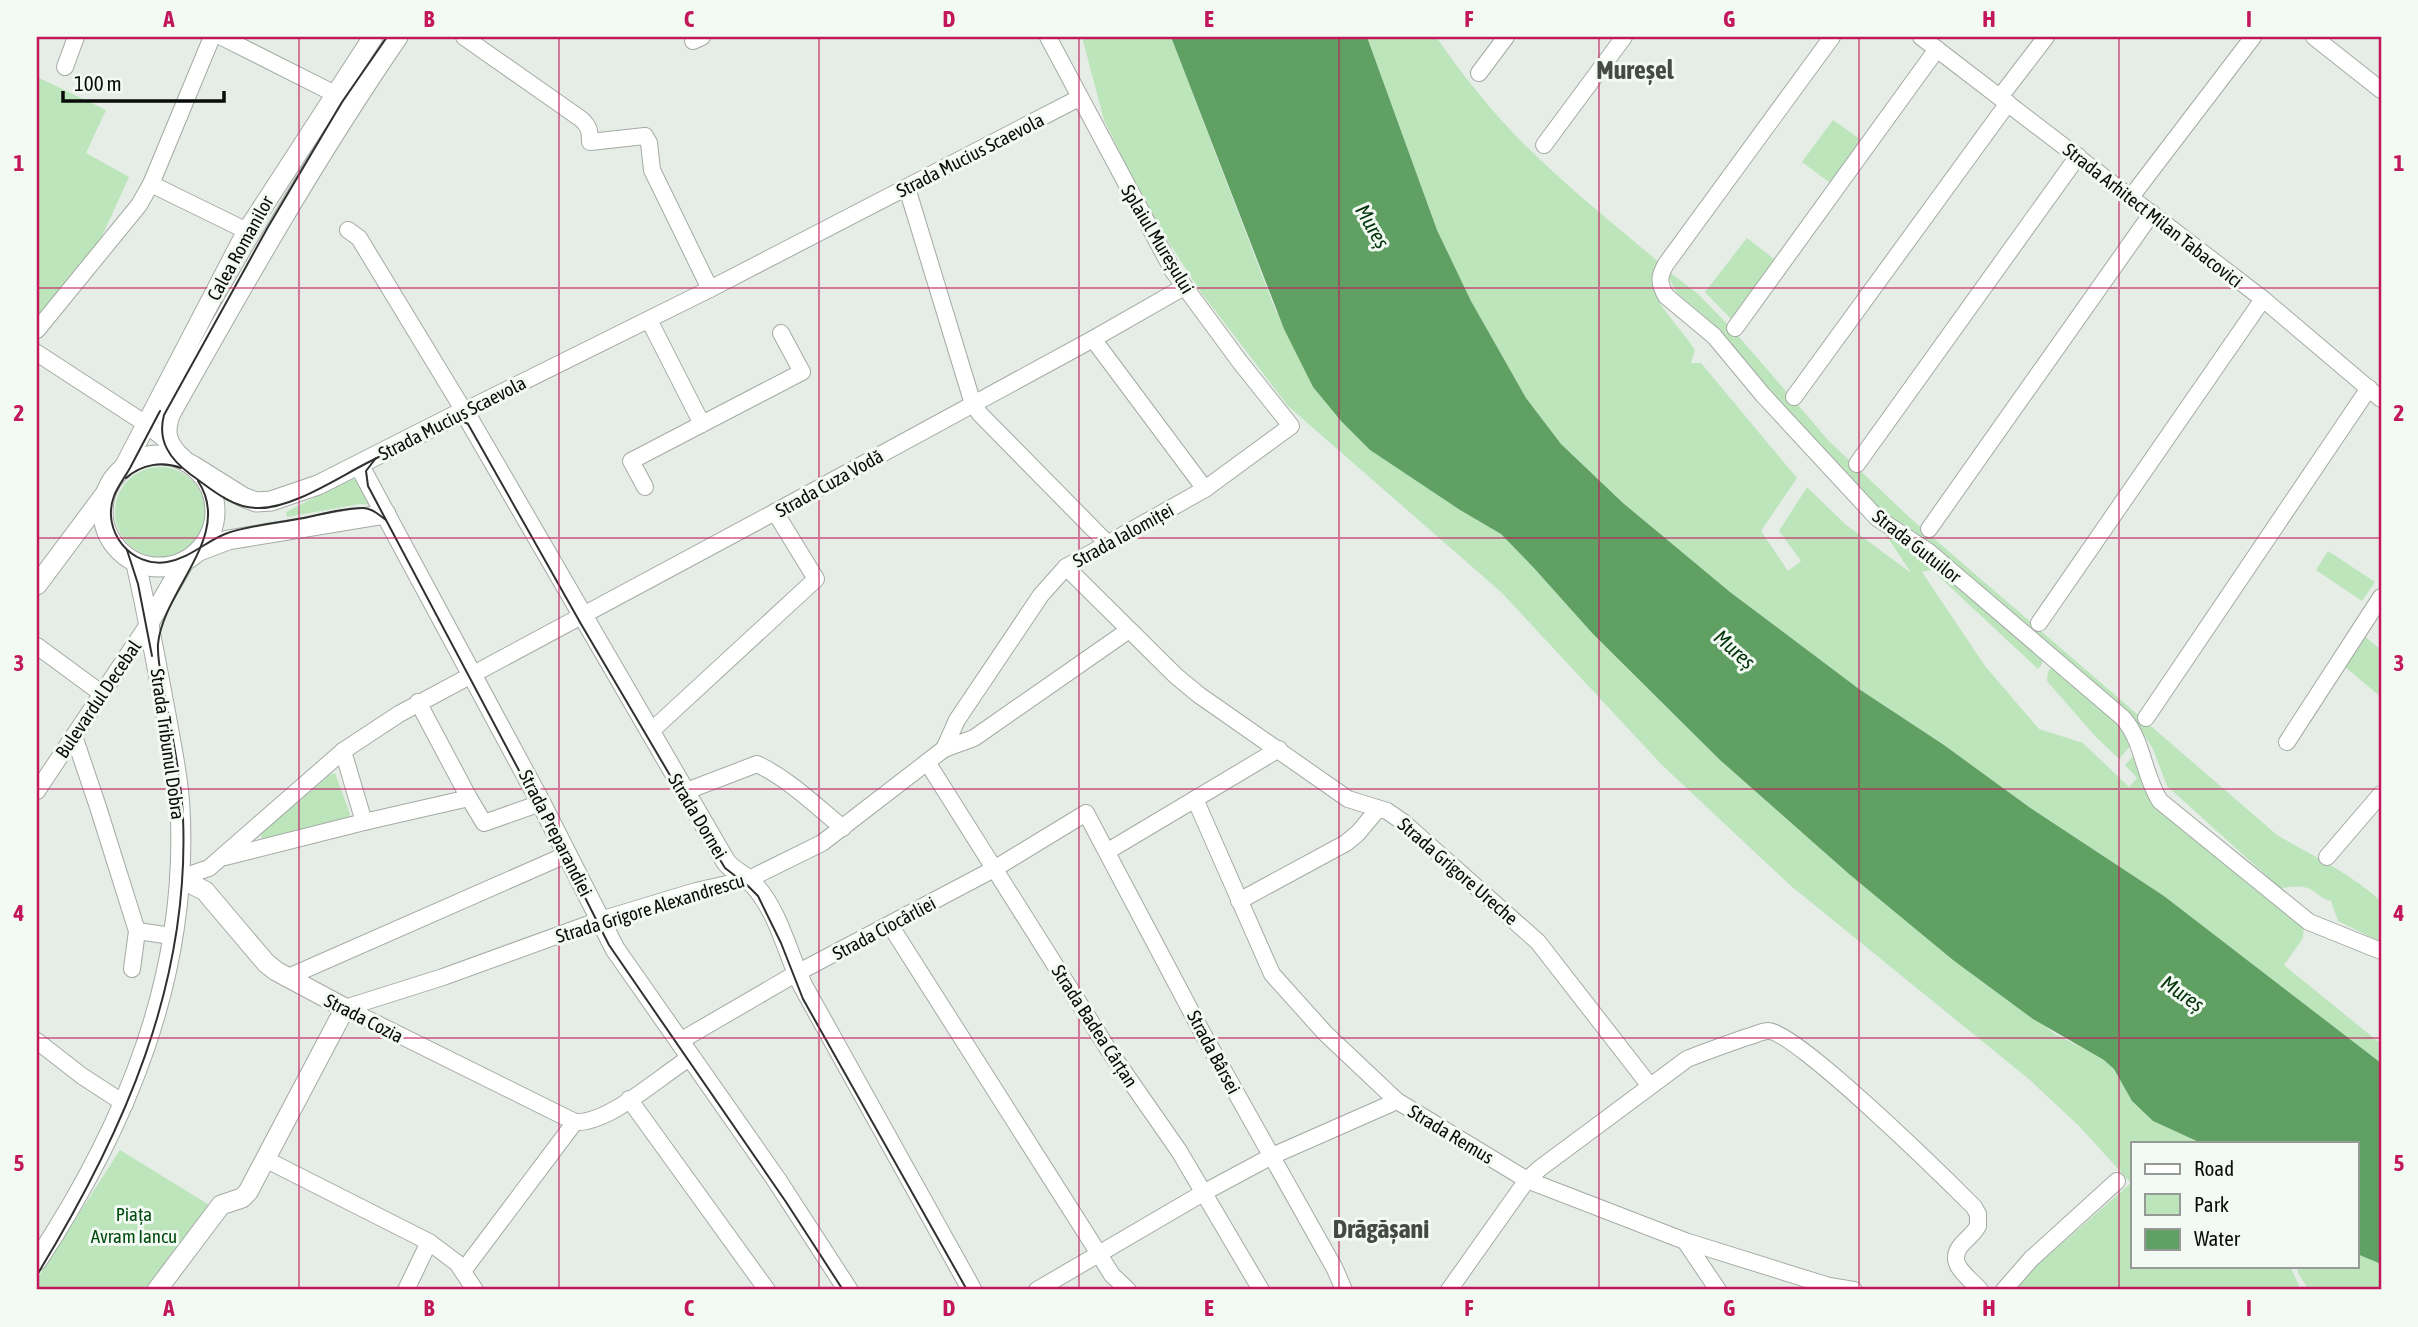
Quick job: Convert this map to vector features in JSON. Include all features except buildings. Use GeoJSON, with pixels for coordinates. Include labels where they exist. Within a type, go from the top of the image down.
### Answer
{"type":"FeatureCollection","features":[{"type":"Feature","properties":{"kind":"main road","name":"Calea Romanilor"},"geometry":{"type":"LineString","coordinates":[[122,469],[247,231],[373,37]]}},
{"type":"Feature","properties":{"kind":"main road","name":"Calea Romanilor"},"geometry":{"type":"LineString","coordinates":[[169,443],[167,422],[274,230],[347,112],[398,37]]}},
{"type":"Feature","properties":{"kind":"main road","name":"Strada Mucius Scaevola"},"geometry":{"type":"LineString","coordinates":[[188,462],[237,494],[256,502],[271,501],[318,485],[464,411]]}},
{"type":"Feature","properties":{"kind":"main road","name":"Strada Dornei"},"geometry":{"type":"LineString","coordinates":[[464,411],[726,862],[749,879],[764,898],[789,948],[797,973],[972,1290]]}},
{"type":"Feature","properties":{"kind":"main road"},"geometry":{"type":"LineString","coordinates":[[149,623],[189,558],[213,527],[215,510],[208,486],[169,443]]}},
{"type":"Feature","properties":{"kind":"main road"},"geometry":{"type":"LineString","coordinates":[[37,585],[122,469],[150,454],[161,453],[188,462]]}},
{"type":"Feature","properties":{"kind":"main road","name":"Strada Preparandiei"},"geometry":{"type":"LineString","coordinates":[[359,465],[568,854],[615,949],[776,1179],[848,1290]]}},
{"type":"Feature","properties":{"kind":"main road"},"geometry":{"type":"LineString","coordinates":[[109,489],[104,507],[107,532],[121,553],[136,564],[153,569],[164,569],[228,540],[386,514]]}},
{"type":"Feature","properties":{"kind":"main road","name":"Bulevardul Decebal"},"geometry":{"type":"LineString","coordinates":[[136,564],[149,623]]}},
{"type":"Feature","properties":{"kind":"main road","name":"Strada Tribunul Dobra"},"geometry":{"type":"LineString","coordinates":[[44,1235],[78,1198],[125,1104],[141,1063],[162,993],[172,936],[180,878],[178,787],[149,623]]}},
{"type":"Feature","properties":{"kind":"main road","name":"Strada Cozia"},"geometry":{"type":"LineString","coordinates":[[180,878],[205,891],[266,963],[286,978],[345,1008]]}},
{"type":"Feature","properties":{"kind":"main road"},"geometry":{"type":"LineString","coordinates":[[157,1290],[221,1205],[245,1196],[345,1008]]}},
{"type":"Feature","properties":{"kind":"main road"},"geometry":{"type":"LineString","coordinates":[[37,1261],[44,1235]]}},
{"type":"Feature","properties":{"kind":"street"},"geometry":{"type":"LineString","coordinates":[[65,67],[76,37]]}},
{"type":"Feature","properties":{"kind":"street"},"geometry":{"type":"LineString","coordinates":[[37,330],[123,227],[150,184],[212,37]]}},
{"type":"Feature","properties":{"kind":"street"},"geometry":{"type":"LineString","coordinates":[[222,37],[335,94]]}},
{"type":"Feature","properties":{"kind":"street"},"geometry":{"type":"LineString","coordinates":[[464,37],[581,119],[590,131],[590,142],[643,135],[647,138],[652,170],[710,289]]}},
{"type":"Feature","properties":{"kind":"street","name":"Splaiul Mureșului"},"geometry":{"type":"LineString","coordinates":[[1048,37],[1161,252],[1184,287],[1291,426]]}},
{"type":"Feature","properties":{"kind":"street"},"geometry":{"type":"LineString","coordinates":[[1479,73],[1506,37]]}},
{"type":"Feature","properties":{"kind":"street"},"geometry":{"type":"LineString","coordinates":[[1544,145],[1625,37]]}},
{"type":"Feature","properties":{"kind":"street","name":"Strada Gutuilor"},"geometry":{"type":"LineString","coordinates":[[1832,37],[1666,264],[1659,276],[1666,296],[1714,336],[1755,386],[1877,518],[1929,552],[2123,718],[2139,741],[2154,791],[2160,801],[2309,922],[2381,951]]}},
{"type":"Feature","properties":{"kind":"street","name":"Strada Arhitect Milan Tabacovici"},"geometry":{"type":"LineString","coordinates":[[1921,37],[2263,299],[2375,393]]}},
{"type":"Feature","properties":{"kind":"street"},"geometry":{"type":"LineString","coordinates":[[1794,397],[2046,37]]}},
{"type":"Feature","properties":{"kind":"street"},"geometry":{"type":"LineString","coordinates":[[2131,197],[2253,37]]}},
{"type":"Feature","properties":{"kind":"street"},"geometry":{"type":"LineString","coordinates":[[2314,37],[2381,90]]}},
{"type":"Feature","properties":{"kind":"street"},"geometry":{"type":"LineString","coordinates":[[1735,328],[1937,49]]}},
{"type":"Feature","properties":{"kind":"street","name":"Strada Mucius Scaevola"},"geometry":{"type":"LineString","coordinates":[[464,411],[710,289],[1079,98]]}},
{"type":"Feature","properties":{"kind":"street"},"geometry":{"type":"LineString","coordinates":[[1857,464],[2078,156]]}},
{"type":"Feature","properties":{"kind":"street"},"geometry":{"type":"LineString","coordinates":[[150,184],[247,231]]}},
{"type":"Feature","properties":{"kind":"street"},"geometry":{"type":"LineString","coordinates":[[907,188],[973,404],[1107,543]]}},
{"type":"Feature","properties":{"kind":"street"},"geometry":{"type":"LineString","coordinates":[[1929,529],[2152,213]]}},
{"type":"Feature","properties":{"kind":"street"},"geometry":{"type":"LineString","coordinates":[[348,230],[359,238],[464,411]]}},
{"type":"Feature","properties":{"kind":"street","name":"Strada Cuza Vodă"},"geometry":{"type":"LineString","coordinates":[[472,675],[1093,339],[1184,287]]}},
{"type":"Feature","properties":{"kind":"street"},"geometry":{"type":"LineString","coordinates":[[2039,623],[2263,299]]}},
{"type":"Feature","properties":{"kind":"street"},"geometry":{"type":"LineString","coordinates":[[649,320],[702,424]]}},
{"type":"Feature","properties":{"kind":"street"},"geometry":{"type":"LineString","coordinates":[[645,487],[631,461],[802,372],[781,333]]}},
{"type":"Feature","properties":{"kind":"street"},"geometry":{"type":"LineString","coordinates":[[1093,339],[1205,489]]}},
{"type":"Feature","properties":{"kind":"street"},"geometry":{"type":"LineString","coordinates":[[37,353],[146,424],[169,443]]}},
{"type":"Feature","properties":{"kind":"street"},"geometry":{"type":"LineString","coordinates":[[2146,718],[2375,393]]}},
{"type":"Feature","properties":{"kind":"street","name":"Strada Ialomiței"},"geometry":{"type":"LineString","coordinates":[[944,749],[957,720],[1041,595],[1066,567],[1205,489],[1291,426]]}},
{"type":"Feature","properties":{"kind":"street"},"geometry":{"type":"LineString","coordinates":[[649,733],[816,579],[775,512]]}},
{"type":"Feature","properties":{"kind":"street","name":"Strada Grigore Ureche"},"geometry":{"type":"LineString","coordinates":[[1066,567],[1176,676],[1199,695],[1348,799],[1387,811],[1403,822],[1538,942],[1650,1086]]}},
{"type":"Feature","properties":{"kind":"street"},"geometry":{"type":"LineString","coordinates":[[2287,742],[2381,597]]}},
{"type":"Feature","properties":{"kind":"street","name":"Bulevardul Decebal"},"geometry":{"type":"LineString","coordinates":[[37,790],[149,623]]}},
{"type":"Feature","properties":{"kind":"street","name":"Strada Grigore Alexandrescu"},"geometry":{"type":"LineString","coordinates":[[345,1008],[443,977],[600,920],[696,891],[749,879],[791,860],[843,828],[944,749],[974,738],[1129,630]]}},
{"type":"Feature","properties":{"kind":"street"},"geometry":{"type":"LineString","coordinates":[[37,646],[101,693]]}},
{"type":"Feature","properties":{"kind":"street"},"geometry":{"type":"LineString","coordinates":[[180,878],[209,868],[222,858],[343,751],[418,702],[472,675]]}},
{"type":"Feature","properties":{"kind":"street"},"geometry":{"type":"LineString","coordinates":[[418,702],[484,823],[541,803]]}},
{"type":"Feature","properties":{"kind":"street"},"geometry":{"type":"LineString","coordinates":[[957,720],[974,738]]}},
{"type":"Feature","properties":{"kind":"street"},"geometry":{"type":"LineString","coordinates":[[74,736],[137,931],[132,969]]}},
{"type":"Feature","properties":{"kind":"street"},"geometry":{"type":"LineString","coordinates":[[1108,851],[1279,749]]}},
{"type":"Feature","properties":{"kind":"street"},"geometry":{"type":"LineString","coordinates":[[343,751],[364,822]]}},
{"type":"Feature","properties":{"kind":"street","name":"Strada Badea Cârțan"},"geometry":{"type":"LineString","coordinates":[[927,762],[1108,1049],[1179,1151],[1261,1290]]}},
{"type":"Feature","properties":{"kind":"street"},"geometry":{"type":"LineString","coordinates":[[684,792],[757,764],[805,796],[843,828]]}},
{"type":"Feature","properties":{"kind":"street"},"geometry":{"type":"LineString","coordinates":[[2327,857],[2381,794]]}},
{"type":"Feature","properties":{"kind":"street"},"geometry":{"type":"LineString","coordinates":[[222,858],[469,798]]}},
{"type":"Feature","properties":{"kind":"street","name":"Strada Remus"},"geometry":{"type":"LineString","coordinates":[[1195,799],[1272,974],[1325,1033],[1397,1101],[1527,1180],[1685,1241],[1829,1286],[1854,1290]]}},
{"type":"Feature","properties":{"kind":"street"},"geometry":{"type":"LineString","coordinates":[[1239,901],[1346,843],[1378,809]]}},
{"type":"Feature","properties":{"kind":"street","name":"Strada Ciocârliei"},"geometry":{"type":"LineString","coordinates":[[575,1122],[598,1119],[629,1099],[685,1049],[797,973],[994,869],[1086,813]]}},
{"type":"Feature","properties":{"kind":"street","name":"Strada Bârsei"},"geometry":{"type":"LineString","coordinates":[[1086,813],[1203,1034],[1335,1269],[1344,1290]]}},
{"type":"Feature","properties":{"kind":"street"},"geometry":{"type":"LineString","coordinates":[[286,978],[568,854]]}},
{"type":"Feature","properties":{"kind":"street"},"geometry":{"type":"LineString","coordinates":[[891,925],[1112,1275],[1128,1290]]}},
{"type":"Feature","properties":{"kind":"street"},"geometry":{"type":"LineString","coordinates":[[137,931],[172,936]]}},
{"type":"Feature","properties":{"kind":"street","name":"Strada Cozia"},"geometry":{"type":"LineString","coordinates":[[345,1008],[575,1122]]}},
{"type":"Feature","properties":{"kind":"street"},"geometry":{"type":"LineString","coordinates":[[1450,1290],[1527,1180],[1558,1153],[1687,1059],[1768,1031],[1783,1036],[1824,1067],[1974,1207],[1978,1214],[1978,1226],[1959,1249],[1956,1257],[1960,1269],[1980,1290]]}},
{"type":"Feature","properties":{"kind":"street"},"geometry":{"type":"LineString","coordinates":[[37,1041],[82,1076],[125,1104]]}},
{"type":"Feature","properties":{"kind":"street"},"geometry":{"type":"LineString","coordinates":[[629,1099],[767,1290]]}},
{"type":"Feature","properties":{"kind":"street"},"geometry":{"type":"LineString","coordinates":[[1037,1290],[1272,1156],[1397,1101]]}},
{"type":"Feature","properties":{"kind":"street"},"geometry":{"type":"LineString","coordinates":[[463,1270],[575,1122]]}},
{"type":"Feature","properties":{"kind":"street"},"geometry":{"type":"LineString","coordinates":[[265,1159],[429,1242],[457,1263],[475,1290]]}},
{"type":"Feature","properties":{"kind":"street"},"geometry":{"type":"LineString","coordinates":[[2004,1290],[2031,1259],[2118,1181]]}},
{"type":"Feature","properties":{"kind":"street"},"geometry":{"type":"LineString","coordinates":[[1685,1241],[1718,1290]]}},
{"type":"Feature","properties":{"kind":"street"},"geometry":{"type":"LineString","coordinates":[[406,1290],[429,1242]]}},
{"type":"Feature","properties":{"kind":"green space"},"geometry":{"type":"Polygon","coordinates":[[[1082,37],[1171,37],[1275,309],[1313,387],[1341,421],[1370,450],[1501,534],[1593,634],[1720,760],[1849,874],[2055,1034],[2104,1059],[2114,1069],[2132,1101],[2153,1121],[2199,1142],[2131,1142],[2131,1183],[2079,1126],[2030,1080],[1791,886],[1662,765],[1501,592],[1288,406],[1200,291],[1148,210],[1104,120],[1082,37]]]}},
{"type":"Feature","properties":{"kind":"green space"},"geometry":{"type":"Polygon","coordinates":[[[1367,37],[1436,37],[1477,92],[1524,144],[1574,191],[1661,264],[1652,281],[1663,308],[1695,350],[1691,363],[1701,363],[1797,478],[1761,531],[1788,571],[1801,561],[1779,531],[1807,487],[1845,524],[1911,573],[1882,529],[1907,542],[2042,658],[2038,669],[1932,570],[1922,572],[1985,666],[2039,729],[2083,743],[2129,787],[2137,778],[2125,765],[2138,751],[2148,788],[2304,925],[2303,938],[2284,965],[2381,1044],[2381,1063],[2164,896],[2029,807],[1944,745],[1859,689],[1730,592],[1623,503],[1561,444],[1526,398],[1471,301],[1437,230],[1367,37]]]}},
{"type":"Feature","properties":{"kind":"green space"},"geometry":{"type":"Polygon","coordinates":[[[37,77],[106,110],[86,153],[129,177],[97,247],[37,320],[37,77]]]}},
{"type":"Feature","properties":{"kind":"green space"},"geometry":{"type":"Polygon","coordinates":[[[1833,120],[1864,142],[1833,185],[1802,162],[1833,120]]]}},
{"type":"Feature","properties":{"kind":"green space"},"geometry":{"type":"Polygon","coordinates":[[[1747,238],[1779,263],[1735,323],[1705,292],[1747,238]]]}},
{"type":"Feature","properties":{"kind":"green space"},"geometry":{"type":"Polygon","coordinates":[[[1668,271],[1698,294],[1733,330],[1829,441],[1909,517],[2277,835],[2344,873],[2381,901],[2381,942],[2338,921],[2331,901],[2310,889],[2280,888],[2167,786],[2153,749],[2138,725],[2118,703],[1963,574],[1878,509],[1766,390],[1730,342],[1677,293],[1668,271]]]}},
{"type":"Feature","properties":{"kind":"green space"},"geometry":{"type":"Polygon","coordinates":[[[160,467],[177,470],[192,480],[202,495],[205,512],[202,529],[192,544],[177,554],[160,557],[143,554],[128,544],[118,529],[115,512],[118,495],[128,480],[143,470],[160,467]]]}},
{"type":"Feature","properties":{"kind":"green space"},"geometry":{"type":"Polygon","coordinates":[[[351,479],[362,480],[374,505],[360,504],[287,517],[286,512],[351,479]]]}},
{"type":"Feature","properties":{"kind":"green space"},"geometry":{"type":"Polygon","coordinates":[[[2328,551],[2375,582],[2362,601],[2316,570],[2328,551]]]}},
{"type":"Feature","properties":{"kind":"green space"},"geometry":{"type":"Polygon","coordinates":[[[2363,635],[2381,650],[2381,697],[2344,666],[2363,635]]]}},
{"type":"Feature","properties":{"kind":"green space"},"geometry":{"type":"Polygon","coordinates":[[[2054,664],[2117,716],[2135,741],[2119,759],[2047,681],[2048,672],[2054,664]]]}},
{"type":"Feature","properties":{"kind":"green space"},"geometry":{"type":"Polygon","coordinates":[[[335,773],[350,814],[349,818],[262,840],[261,834],[335,773]]]}},
{"type":"Feature","properties":{"kind":"green space","name":"Piața Avram Iancu"},"geometry":{"type":"Polygon","coordinates":[[[120,1150],[214,1208],[150,1290],[37,1290],[37,1279],[120,1150]]]}},
{"type":"Feature","properties":{"kind":"green space"},"geometry":{"type":"Polygon","coordinates":[[[2131,1183],[2131,1268],[2291,1268],[2301,1290],[2009,1290],[2131,1183]]]}},
{"type":"Feature","properties":{"kind":"green space"},"geometry":{"type":"Polygon","coordinates":[[[2358,1254],[2381,1264],[2381,1290],[2309,1290],[2297,1268],[2358,1268],[2358,1254]]]}},
{"type":"Feature","properties":{"kind":"water","name":"Mureș"},"geometry":{"type":"Polygon","coordinates":[[[1171,37],[1367,37],[1437,230],[1471,301],[1526,398],[1561,444],[1623,503],[1730,592],[1859,689],[1944,745],[2029,807],[2164,896],[2381,1063],[2381,1264],[2358,1254],[2358,1142],[2199,1142],[2153,1121],[2132,1101],[2114,1069],[2104,1060],[2033,1019],[1953,960],[1849,874],[1720,760],[1593,634],[1501,534],[1370,450],[1313,387],[1284,329],[1171,37]]]}},
{"type":"Feature","properties":{"kind":"tram line"},"geometry":{"type":"LineString","coordinates":[[387,37],[342,102],[268,227],[164,415],[162,433],[167,449],[183,468],[221,496],[247,507],[269,507],[312,492],[452,421],[460,420],[468,424],[581,624],[725,868],[758,896],[781,943],[803,999],[967,1290]]}},
{"type":"Feature","properties":{"kind":"tram line"},"geometry":{"type":"LineString","coordinates":[[160,411],[116,492],[111,509],[112,522],[122,544],[142,559],[167,562],[234,531],[341,510],[366,508],[386,520]]}},
{"type":"Feature","properties":{"kind":"tram line"},"geometry":{"type":"LineString","coordinates":[[376,458],[366,471],[368,486],[609,945],[786,1202],[843,1290]]}},
{"type":"Feature","properties":{"kind":"tram line"},"geometry":{"type":"LineString","coordinates":[[126,478],[152,465],[181,468]]}},
{"type":"Feature","properties":{"kind":"tram line"},"geometry":{"type":"LineString","coordinates":[[37,1275],[97,1168],[123,1112],[163,999],[175,940],[182,879],[183,817],[179,773],[159,666],[158,644],[171,603],[193,562],[208,522],[207,501],[198,481]]}},
{"type":"Feature","properties":{"kind":"tram line"},"geometry":{"type":"LineString","coordinates":[[127,550],[138,584],[152,656]]}},
{"type":"Feature","properties":{"kind":"district","name":"Mureșel"},"geometry":{"type":"Point","coordinates":[1635,70]}},
{"type":"Feature","properties":{"kind":"district","name":"Drăgășani"},"geometry":{"type":"Point","coordinates":[1381,1229]}}]}
